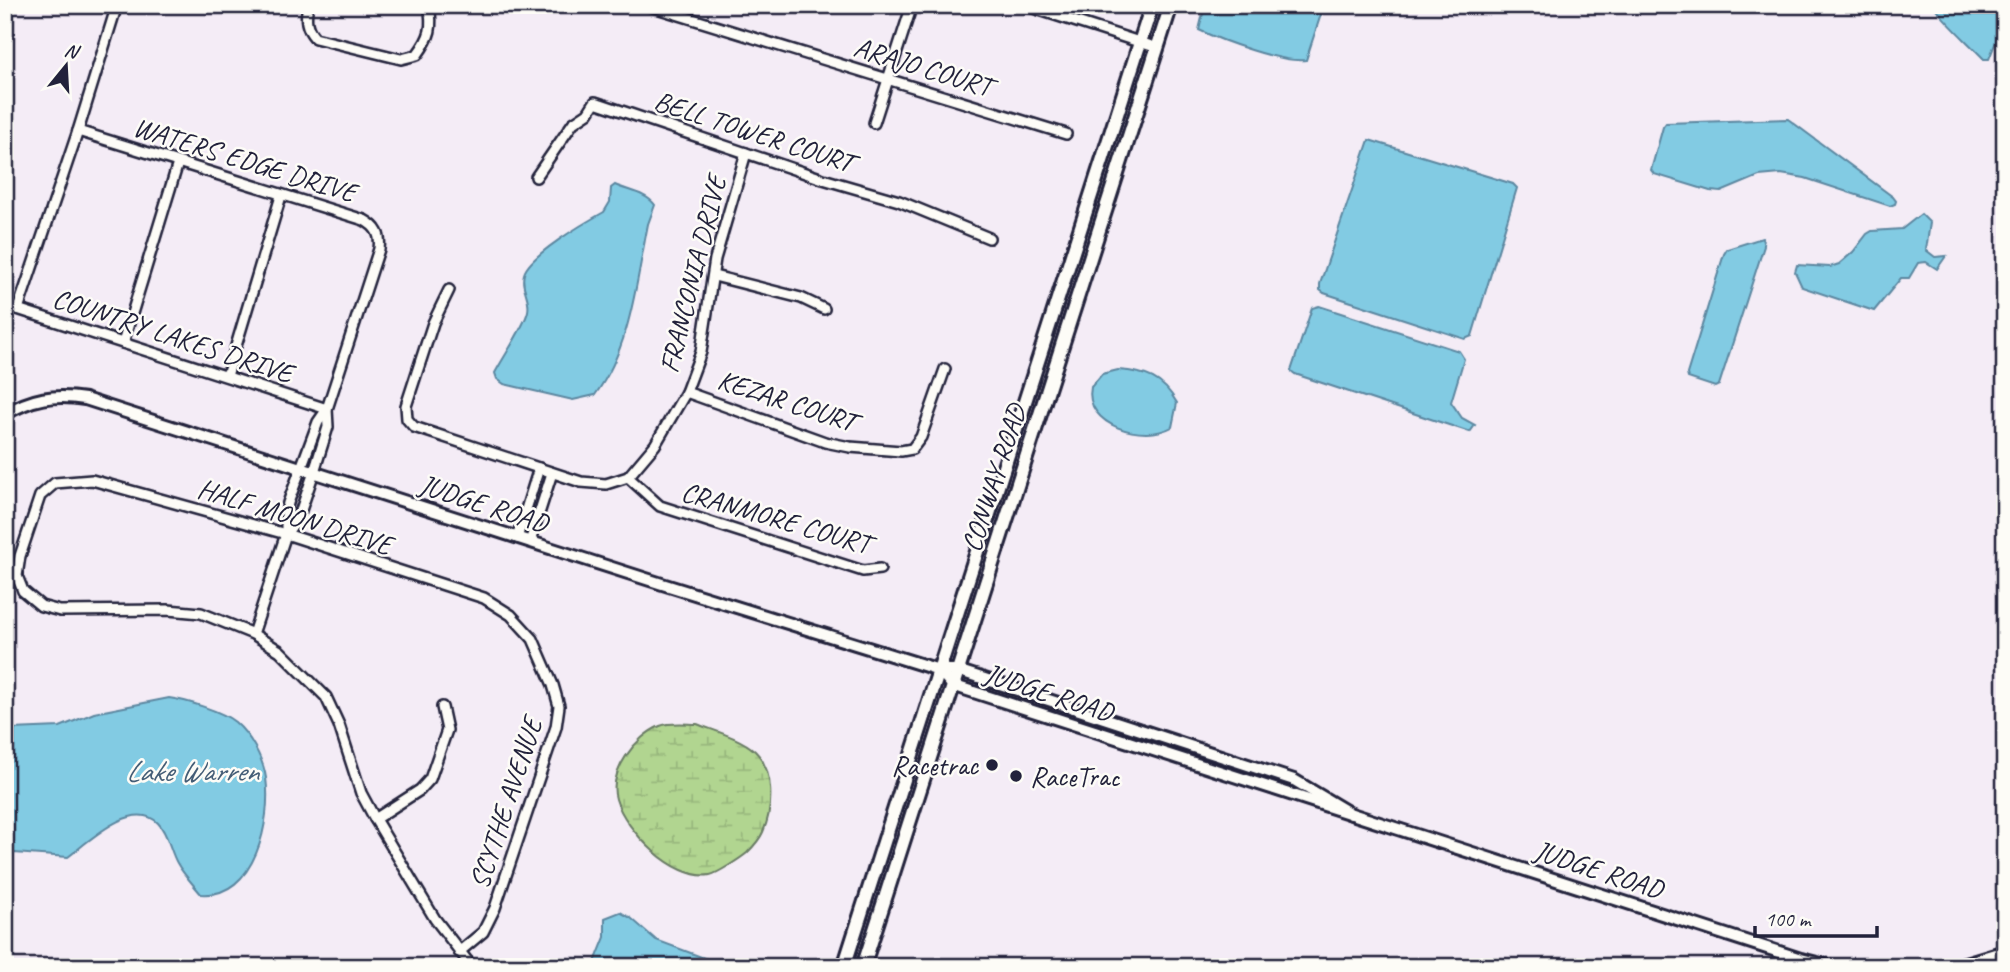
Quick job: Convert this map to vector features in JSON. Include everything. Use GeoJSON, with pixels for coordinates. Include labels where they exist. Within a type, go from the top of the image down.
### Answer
{"type":"FeatureCollection","features":[{"type":"Feature","properties":{"kind":"main road","name":"CONWAY ROAD"},"geometry":{"type":"LineString","coordinates":[[844,967],[1152,5]]}},
{"type":"Feature","properties":{"kind":"main road","name":"CONWAY ROAD"},"geometry":{"type":"LineString","coordinates":[[863,967],[1171,5]]}},
{"type":"Feature","properties":{"kind":"main road"},"geometry":{"type":"LineString","coordinates":[[1062,285],[1063,305],[1069,321]]}},
{"type":"Feature","properties":{"kind":"main road"},"geometry":{"type":"LineString","coordinates":[[876,868],[876,890],[883,905]]}},
{"type":"Feature","properties":{"kind":"street"},"geometry":{"type":"LineString","coordinates":[[18,309],[117,5]]}},
{"type":"Feature","properties":{"kind":"street"},"geometry":{"type":"LineString","coordinates":[[308,5],[308,31],[316,38],[401,59],[417,55],[427,41],[432,25],[429,5]]}},
{"type":"Feature","properties":{"kind":"street","name":"ARAJO COURT"},"geometry":{"type":"LineString","coordinates":[[647,5],[1066,134]]}},
{"type":"Feature","properties":{"kind":"street"},"geometry":{"type":"LineString","coordinates":[[874,123],[912,5]]}},
{"type":"Feature","properties":{"kind":"street"},"geometry":{"type":"LineString","coordinates":[[1024,5],[1158,48]]}},
{"type":"Feature","properties":{"kind":"street","name":"BELL TOWER COURT"},"geometry":{"type":"LineString","coordinates":[[536,177],[573,123],[588,113],[595,102],[823,179],[899,201],[989,238]]}},
{"type":"Feature","properties":{"kind":"street","name":"WATERS EDGE DRIVE"},"geometry":{"type":"LineString","coordinates":[[78,131],[373,225],[380,238],[379,249],[327,409]]}},
{"type":"Feature","properties":{"kind":"street","name":"FRANCONIA DRIVE"},"geometry":{"type":"LineString","coordinates":[[628,477],[654,445],[687,391],[701,352],[715,259],[746,153]]}},
{"type":"Feature","properties":{"kind":"street"},"geometry":{"type":"LineString","coordinates":[[123,343],[178,163]]}},
{"type":"Feature","properties":{"kind":"street"},"geometry":{"type":"LineString","coordinates":[[226,376],[281,196]]}},
{"type":"Feature","properties":{"kind":"street"},"geometry":{"type":"LineString","coordinates":[[714,276],[801,298],[824,309]]}},
{"type":"Feature","properties":{"kind":"street"},"geometry":{"type":"LineString","coordinates":[[449,290],[433,323],[406,406],[407,419],[414,428],[580,482],[606,484],[628,477]]}},
{"type":"Feature","properties":{"kind":"street","name":"COUNTRY LAKES DRIVE"},"geometry":{"type":"LineString","coordinates":[[5,305],[327,409]]}},
{"type":"Feature","properties":{"kind":"street","name":"KEZAR COURT"},"geometry":{"type":"LineString","coordinates":[[687,391],[825,442],[901,451],[912,449],[921,438],[945,369]]}},
{"type":"Feature","properties":{"kind":"street","name":"JUDGE ROAD"},"geometry":{"type":"LineString","coordinates":[[10,411],[28,401],[47,396],[85,399],[939,670],[957,670],[1294,780],[1352,814]]}},
{"type":"Feature","properties":{"kind":"street"},"geometry":{"type":"LineString","coordinates":[[327,409],[318,422],[288,503],[286,534],[253,634],[280,651],[326,697],[339,725],[361,793],[375,819],[435,919],[472,967]]}},
{"type":"Feature","properties":{"kind":"street"},"geometry":{"type":"LineString","coordinates":[[286,534],[299,516],[314,472],[328,426],[327,409]]}},
{"type":"Feature","properties":{"kind":"street"},"geometry":{"type":"LineString","coordinates":[[517,538],[539,468]]}},
{"type":"Feature","properties":{"kind":"street"},"geometry":{"type":"LineString","coordinates":[[530,542],[552,473]]}},
{"type":"Feature","properties":{"kind":"street","name":"CRANMORE COURT"},"geometry":{"type":"LineString","coordinates":[[628,477],[660,506],[863,571],[880,569]]}},
{"type":"Feature","properties":{"kind":"street","name":"HALF MOON DRIVE"},"geometry":{"type":"LineString","coordinates":[[253,634],[190,612],[60,611],[41,606],[23,591],[18,576],[20,556],[40,496],[55,483],[92,480],[286,534],[484,598]]}},
{"type":"Feature","properties":{"kind":"street"},"geometry":{"type":"LineString","coordinates":[[530,498],[543,502]]}},
{"type":"Feature","properties":{"kind":"street"},"geometry":{"type":"LineString","coordinates":[[288,503],[302,507]]}},
{"type":"Feature","properties":{"kind":"street","name":"SCYTHE AVENUE"},"geometry":{"type":"LineString","coordinates":[[459,952],[483,932],[495,908],[556,727],[559,706],[533,639],[511,615],[484,598]]}},
{"type":"Feature","properties":{"kind":"street","name":"JUDGE ROAD"},"geometry":{"type":"LineString","coordinates":[[939,670],[953,685],[1801,959],[1833,967]]}},
{"type":"Feature","properties":{"kind":"street"},"geometry":{"type":"LineString","coordinates":[[375,819],[420,790],[430,779],[447,730],[442,707]]}},
{"type":"Feature","properties":{"kind":"street"},"geometry":{"type":"LineString","coordinates":[[1952,967],[2005,951]]}},
{"type":"Feature","properties":{"kind":"green space"},"geometry":{"type":"Polygon","coordinates":[[[697,724],[735,739],[755,751],[766,769],[770,790],[769,812],[758,840],[744,855],[710,875],[696,875],[682,870],[653,851],[621,811],[615,789],[620,767],[633,746],[642,738],[660,726],[697,724]]]}},
{"type":"Feature","properties":{"kind":"water"},"geometry":{"type":"Polygon","coordinates":[[[1205,5],[1324,5],[1306,60],[1295,60],[1252,50],[1199,30],[1205,5]]]}},
{"type":"Feature","properties":{"kind":"water"},"geometry":{"type":"Polygon","coordinates":[[[1933,5],[2005,5],[2005,19],[1989,59],[1984,59],[1933,5]]]}},
{"type":"Feature","properties":{"kind":"water"},"geometry":{"type":"Polygon","coordinates":[[[1788,119],[1893,197],[1895,204],[1890,206],[1805,178],[1781,174],[1759,176],[1721,192],[1654,174],[1651,170],[1666,123],[1788,119]]]}},
{"type":"Feature","properties":{"kind":"water"},"geometry":{"type":"Polygon","coordinates":[[[1369,140],[1513,184],[1517,188],[1472,336],[1465,339],[1320,290],[1369,140]]]}},
{"type":"Feature","properties":{"kind":"water"},"geometry":{"type":"Polygon","coordinates":[[[615,185],[642,195],[655,205],[648,224],[624,335],[607,376],[595,395],[573,400],[504,384],[497,379],[495,373],[526,317],[529,306],[523,279],[528,266],[559,240],[604,212],[610,202],[611,188],[615,185]]]}},
{"type":"Feature","properties":{"kind":"water"},"geometry":{"type":"Polygon","coordinates":[[[1921,214],[1930,223],[1926,250],[1935,257],[1946,256],[1937,269],[1926,262],[1918,263],[1909,278],[1901,278],[1874,311],[1802,287],[1795,272],[1797,265],[1830,267],[1839,264],[1867,234],[1872,231],[1902,229],[1921,214]]]}},
{"type":"Feature","properties":{"kind":"water"},"geometry":{"type":"Polygon","coordinates":[[[1762,238],[1764,246],[1719,385],[1715,387],[1688,378],[1724,254],[1727,249],[1762,238]]]}},
{"type":"Feature","properties":{"kind":"water"},"geometry":{"type":"Polygon","coordinates":[[[1319,306],[1459,351],[1464,359],[1451,402],[1462,418],[1475,425],[1470,432],[1291,371],[1312,308],[1319,306]]]}},
{"type":"Feature","properties":{"kind":"water"},"geometry":{"type":"Polygon","coordinates":[[[1118,370],[1137,372],[1153,378],[1172,394],[1177,403],[1172,427],[1146,433],[1132,432],[1118,428],[1096,412],[1091,401],[1091,387],[1102,374],[1118,370]]]}},
{"type":"Feature","properties":{"kind":"water","name":"Lake Warren"},"geometry":{"type":"Polygon","coordinates":[[[169,698],[203,707],[235,722],[251,740],[262,763],[267,795],[262,834],[247,871],[235,884],[220,892],[201,894],[177,863],[161,827],[148,817],[136,816],[111,825],[68,857],[14,853],[5,855],[5,731],[60,727],[94,713],[169,698]]]}},
{"type":"Feature","properties":{"kind":"water"},"geometry":{"type":"Polygon","coordinates":[[[620,912],[656,940],[728,967],[593,967],[605,937],[605,918],[620,912]]]}},
{"type":"Feature","properties":{"kind":"place","name":"Racetrac"},"geometry":{"type":"Point","coordinates":[992,765]}},
{"type":"Feature","properties":{"kind":"place","name":"RaceTrac"},"geometry":{"type":"Point","coordinates":[1016,776]}}]}
